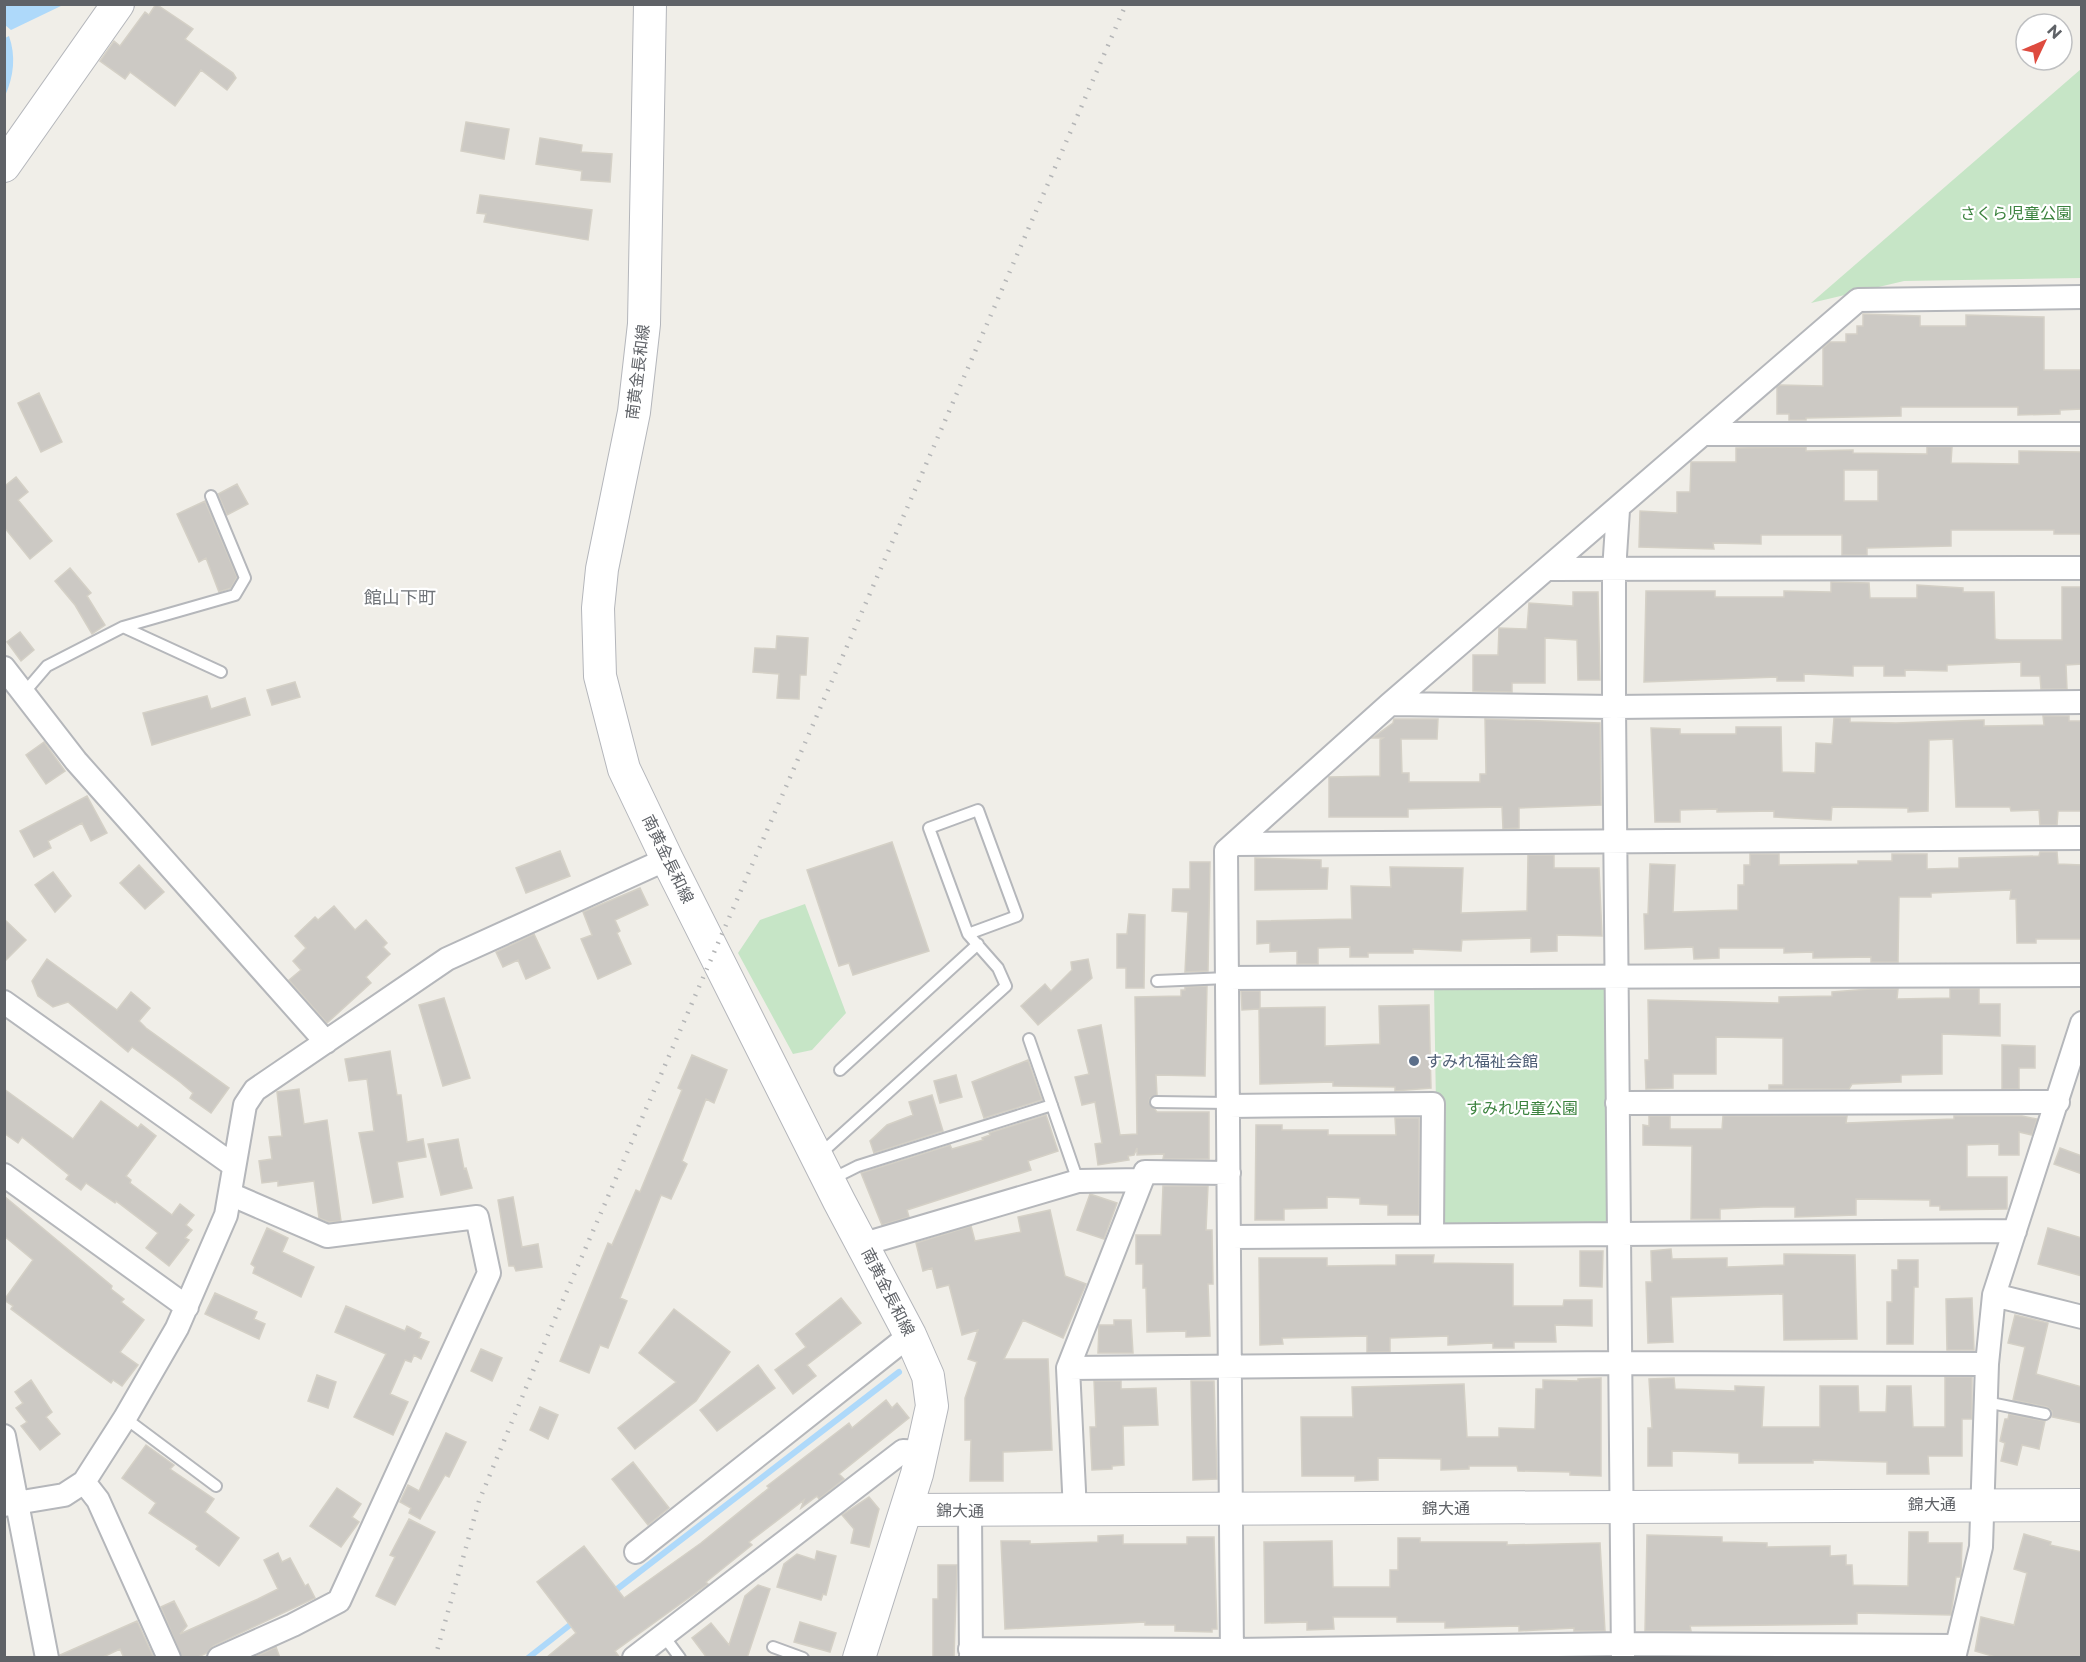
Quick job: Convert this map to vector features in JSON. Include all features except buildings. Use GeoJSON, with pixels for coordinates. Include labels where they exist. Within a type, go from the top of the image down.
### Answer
{"type":"FeatureCollection","features":[{"type":"Feature","properties":{"kind":"main road"},"geometry":{"type":"LineString","coordinates":[[4,166],[118,4]]}},
{"type":"Feature","properties":{"kind":"main road","name":"南黄金長和線"},"geometry":{"type":"LineString","coordinates":[[650,4],[644,324],[634,412],[614,506],[598,608],[600,676],[606,708],[624,769],[823,1168],[910,1335],[928,1376],[932,1406],[923,1452],[908,1510],[859,1658]]}},
{"type":"Feature","properties":{"kind":"main road","name":"錦大通"},"geometry":{"type":"LineString","coordinates":[[908,1510],[970,1512],[2082,1504]]}},
{"type":"Feature","properties":{"kind":"street"},"geometry":{"type":"LineString","coordinates":[[1232,1654],[1229,1510],[1229,1104],[1226,851],[1390,704],[1618,510],[1858,300],[2082,297]]}},
{"type":"Feature","properties":{"kind":"street"},"geometry":{"type":"LineString","coordinates":[[1706,434],[2082,435]]}},
{"type":"Feature","properties":{"kind":"street"},"geometry":{"type":"LineString","coordinates":[[1618,510],[1614,571],[1614,707],[1623,1651]]}},
{"type":"Feature","properties":{"kind":"street"},"geometry":{"type":"LineString","coordinates":[[1549,569],[1614,571],[2082,568]]}},
{"type":"Feature","properties":{"kind":"street"},"geometry":{"type":"LineString","coordinates":[[4,668],[76,761],[326,1042]]}},
{"type":"Feature","properties":{"kind":"street"},"geometry":{"type":"LineString","coordinates":[[1390,704],[1614,707],[2082,702]]}},
{"type":"Feature","properties":{"kind":"street"},"geometry":{"type":"LineString","coordinates":[[1234,843],[2082,838]]}},
{"type":"Feature","properties":{"kind":"street"},"geometry":{"type":"LineString","coordinates":[[10,1504],[64,1495],[84,1482],[125,1418],[187,1307],[226,1215],[245,1105],[255,1090],[447,959],[667,859]]}},
{"type":"Feature","properties":{"kind":"street"},"geometry":{"type":"LineString","coordinates":[[1227,978],[2082,975]]}},
{"type":"Feature","properties":{"kind":"street"},"geometry":{"type":"LineString","coordinates":[[4,1002],[233,1166]]}},
{"type":"Feature","properties":{"kind":"street"},"geometry":{"type":"LineString","coordinates":[[970,1512],[970,1653],[1956,1652],[1981,1546],[1987,1364],[1994,1295],[2082,1023]]}},
{"type":"Feature","properties":{"kind":"street"},"geometry":{"type":"LineString","coordinates":[[1617,1103],[2058,1102]]}},
{"type":"Feature","properties":{"kind":"street"},"geometry":{"type":"LineString","coordinates":[[1229,1104],[1433,1104],[1432,1234]]}},
{"type":"Feature","properties":{"kind":"street"},"geometry":{"type":"LineString","coordinates":[[1075,1511],[1068,1368],[1145,1172],[1229,1173]]}},
{"type":"Feature","properties":{"kind":"street"},"geometry":{"type":"LineString","coordinates":[[4,1175],[187,1307]]}},
{"type":"Feature","properties":{"kind":"street"},"geometry":{"type":"LineString","coordinates":[[864,1244],[1078,1181],[1142,1180]]}},
{"type":"Feature","properties":{"kind":"street"},"geometry":{"type":"LineString","coordinates":[[219,1658],[293,1625],[339,1600],[489,1273],[477,1217],[327,1236],[230,1194]]}},
{"type":"Feature","properties":{"kind":"street"},"geometry":{"type":"LineString","coordinates":[[1229,1237],[1432,1234],[1619,1236],[2015,1231]]}},
{"type":"Feature","properties":{"kind":"street"},"geometry":{"type":"LineString","coordinates":[[1994,1295],[2082,1317]]}},
{"type":"Feature","properties":{"kind":"street"},"geometry":{"type":"LineString","coordinates":[[636,1552],[910,1335]]}},
{"type":"Feature","properties":{"kind":"street"},"geometry":{"type":"LineString","coordinates":[[1068,1368],[1619,1363],[1987,1364]]}},
{"type":"Feature","properties":{"kind":"street"},"geometry":{"type":"LineString","coordinates":[[4,1436],[10,1504],[47,1658]]}},
{"type":"Feature","properties":{"kind":"street"},"geometry":{"type":"LineString","coordinates":[[634,1658],[903,1451],[923,1452]]}},
{"type":"Feature","properties":{"kind":"street"},"geometry":{"type":"LineString","coordinates":[[84,1482],[98,1500],[169,1658]]}},
{"type":"Feature","properties":{"kind":"lane"},"geometry":{"type":"LineString","coordinates":[[22,694],[47,666],[123,627],[235,595],[245,579],[211,496]]}},
{"type":"Feature","properties":{"kind":"lane"},"geometry":{"type":"LineString","coordinates":[[123,627],[221,672]]}},
{"type":"Feature","properties":{"kind":"lane"},"geometry":{"type":"LineString","coordinates":[[823,1168],[1006,986],[998,968],[968,934],[929,828],[978,810],[1017,916],[968,934]]}},
{"type":"Feature","properties":{"kind":"lane"},"geometry":{"type":"LineString","coordinates":[[840,1070],[978,944]]}},
{"type":"Feature","properties":{"kind":"lane"},"geometry":{"type":"LineString","coordinates":[[1157,981],[1227,978]]}},
{"type":"Feature","properties":{"kind":"lane"},"geometry":{"type":"LineString","coordinates":[[1029,1039],[1078,1181]]}},
{"type":"Feature","properties":{"kind":"lane"},"geometry":{"type":"LineString","coordinates":[[1156,1102],[1229,1104]]}},
{"type":"Feature","properties":{"kind":"lane"},"geometry":{"type":"LineString","coordinates":[[823,1168],[858,1166],[1052,1105]]}},
{"type":"Feature","properties":{"kind":"lane"},"geometry":{"type":"LineString","coordinates":[[1986,1402],[2045,1414]]}},
{"type":"Feature","properties":{"kind":"lane"},"geometry":{"type":"LineString","coordinates":[[125,1418],[216,1486]]}},
{"type":"Feature","properties":{"kind":"lane"},"geometry":{"type":"LineString","coordinates":[[663,1635],[680,1658]]}},
{"type":"Feature","properties":{"kind":"lane"},"geometry":{"type":"LineString","coordinates":[[773,1647],[803,1658]]}},
{"type":"Feature","properties":{"kind":"green space","name":"さくら児童公園"},"geometry":{"type":"Polygon","coordinates":[[[2081,69],[2081,278],[1904,281],[1811,303],[2081,69]]]}},
{"type":"Feature","properties":{"kind":"green space"},"geometry":{"type":"Polygon","coordinates":[[[805,904],[846,1013],[812,1050],[793,1054],[738,953],[760,920],[805,904]]]}},
{"type":"Feature","properties":{"kind":"green space","name":"すみれ児童公園"},"geometry":{"type":"Polygon","coordinates":[[[1599,982],[1609,989],[1606,1229],[1438,1226],[1434,985],[1599,982]]]}},
{"type":"Feature","properties":{"kind":"water"},"geometry":{"type":"Polygon","coordinates":[[[4,5],[63,5],[11,30],[5,25],[4,5]]]}},
{"type":"Feature","properties":{"kind":"water"},"geometry":{"type":"Polygon","coordinates":[[[9,36],[13,51],[13,66],[5,96],[5,38],[9,36]]]}},
{"type":"Feature","properties":{"kind":"waterway"},"geometry":{"type":"LineString","coordinates":[[612,1593],[899,1372]]}},
{"type":"Feature","properties":{"kind":"waterway"},"geometry":{"type":"LineString","coordinates":[[528,1658],[575,1621]]}},
{"type":"Feature","properties":{"kind":"railway"},"geometry":{"type":"LineString","coordinates":[[435,1658],[479,1501],[550,1330],[1126,4]]}},
{"type":"Feature","properties":{"kind":"place","name":"すみれ福祉会館"},"geometry":{"type":"Point","coordinates":[1414,1061]}},
{"type":"Feature","properties":{"kind":"district","name":"館山下町"},"geometry":{"type":"Point","coordinates":[400,598]}}]}
